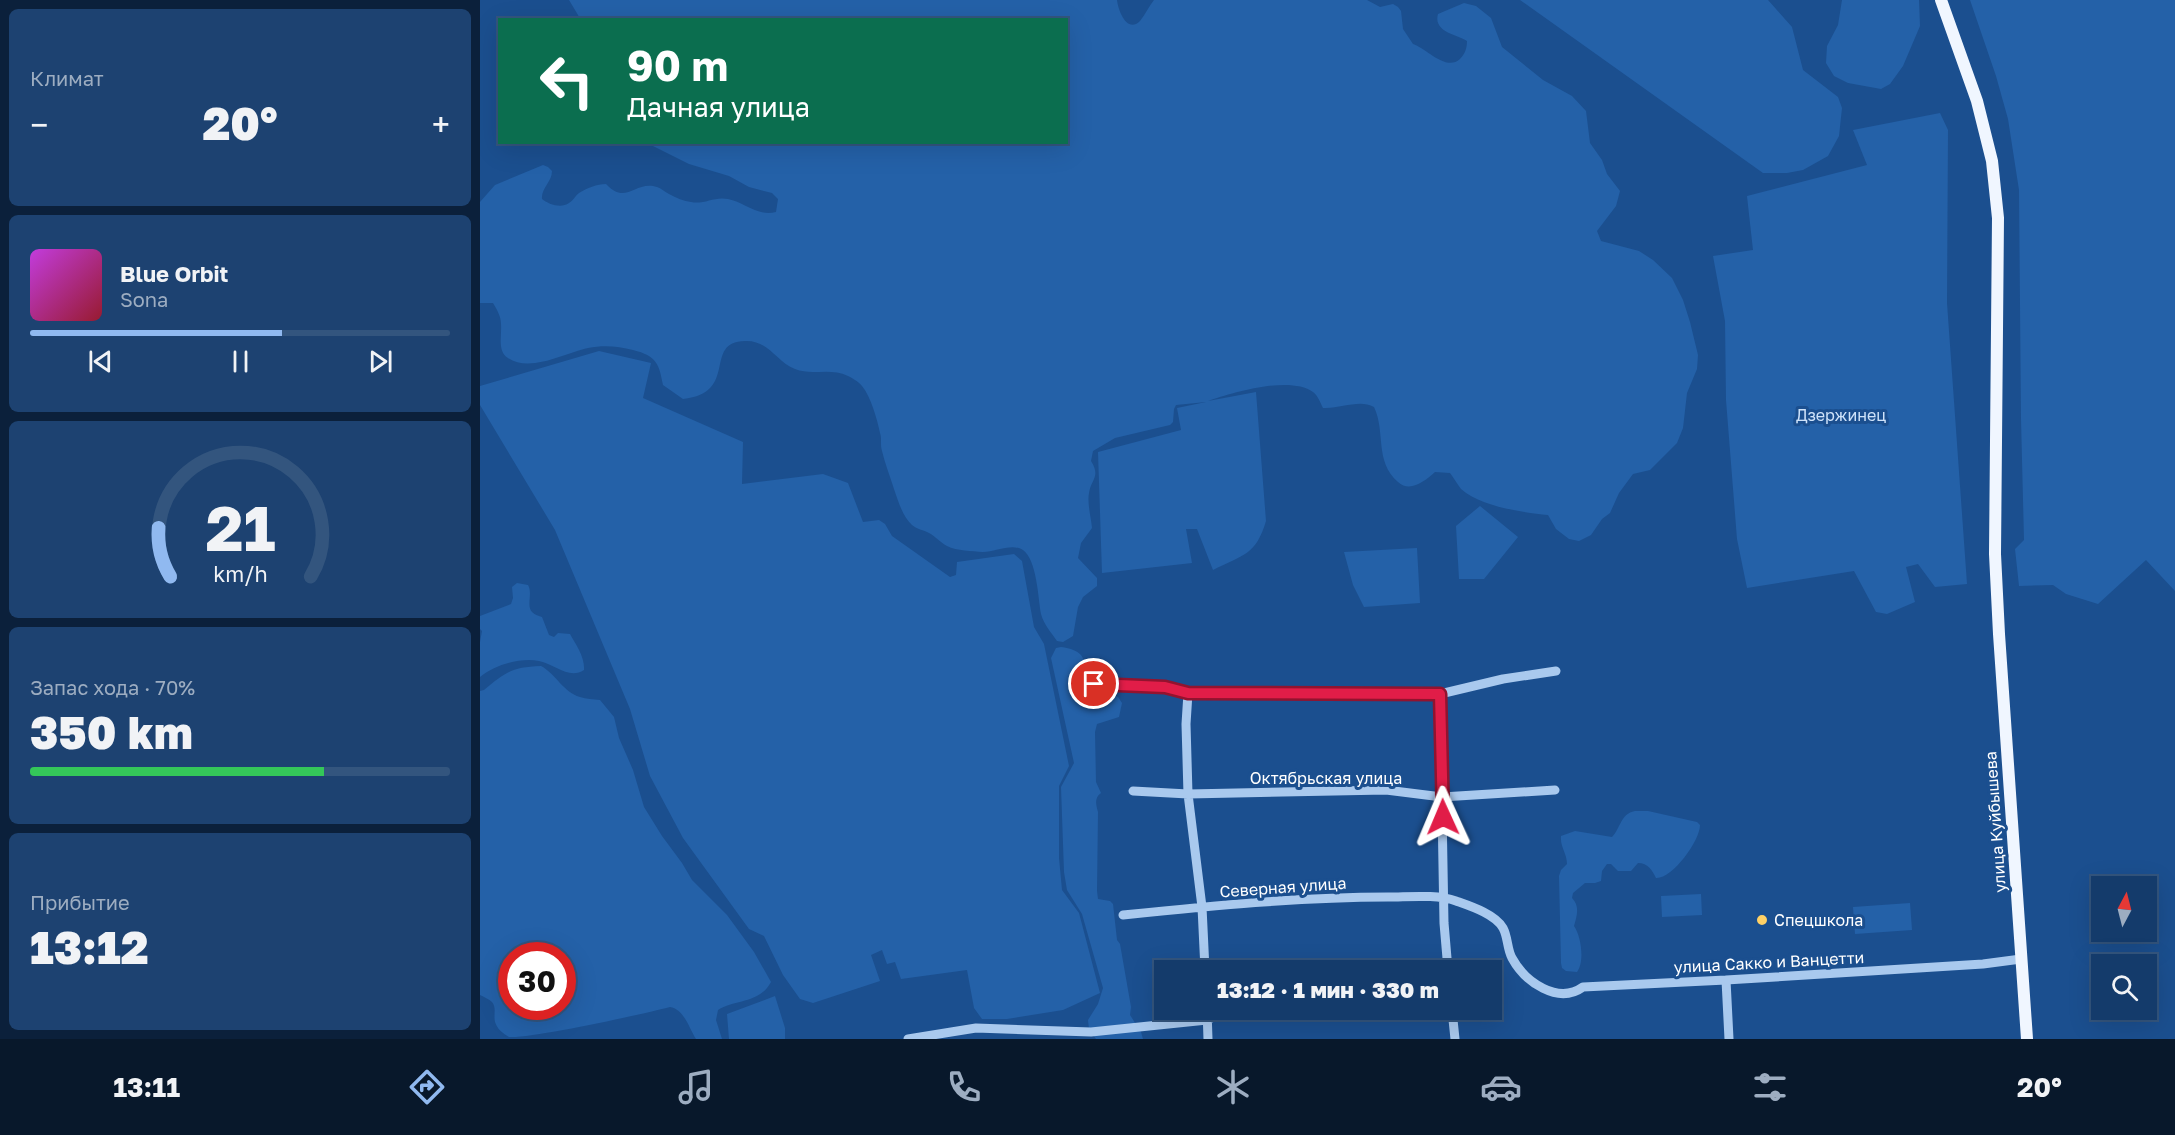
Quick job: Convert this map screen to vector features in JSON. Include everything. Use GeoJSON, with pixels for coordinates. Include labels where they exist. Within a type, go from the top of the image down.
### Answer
{"type":"FeatureCollection","features":[{"type":"Feature","properties":{"kind":"main road","name":"улица Куйбышева"},"geometry":{"type":"LineString","coordinates":[[1941,0],[1977,101],[1992,161],[1998,218],[1995,554],[2027,1039]]}},
{"type":"Feature","properties":{"kind":"street"},"geometry":{"type":"LineString","coordinates":[[1094,684],[1165,687],[1188,693],[1440,694],[1503,679],[1556,671]]}},
{"type":"Feature","properties":{"kind":"street"},"geometry":{"type":"LineString","coordinates":[[1188,693],[1186,724],[1188,794],[1202,907],[1205,960]]}},
{"type":"Feature","properties":{"kind":"street"},"geometry":{"type":"LineString","coordinates":[[1440,694],[1444,923],[1447,960]]}},
{"type":"Feature","properties":{"kind":"street","name":"Октябрьская улица"},"geometry":{"type":"LineString","coordinates":[[1133,791],[1188,794],[1386,790],[1442,797],[1555,790]]}},
{"type":"Feature","properties":{"kind":"street","name":"Северная улица"},"geometry":{"type":"LineString","coordinates":[[1123,915],[1324,897],[1445,898],[1455,900],[1492,917],[1502,928],[1511,957],[1525,977]]}},
{"type":"Feature","properties":{"kind":"street","name":"улица Сакко и Ванцетти"},"geometry":{"type":"LineString","coordinates":[[1525,977],[1550,991],[1564,995],[1574,993],[1583,987],[1983,964],[2021,958]]}},
{"type":"Feature","properties":{"kind":"street"},"geometry":{"type":"LineString","coordinates":[[1726,980],[1729,1039]]}},
{"type":"Feature","properties":{"kind":"street"},"geometry":{"type":"LineString","coordinates":[[908,1039],[976,1028],[1084,1033],[1207,1020],[1208,1039]]}},
{"type":"Feature","properties":{"kind":"street"},"geometry":{"type":"LineString","coordinates":[[1453,1020],[1455,1039]]}},
{"type":"Feature","properties":{"kind":"green space"},"geometry":{"type":"Polygon","coordinates":[[[569,0],[1117,0],[1121,14],[1131,25],[1140,21],[1154,0],[1367,0],[1380,7],[1393,4],[1398,7],[1401,11],[1403,29],[1413,44],[1449,63],[1462,57],[1467,41],[1442,29],[1437,20],[1438,14],[1464,3],[1476,6],[1491,18],[1502,47],[1543,80],[1572,96],[1586,111],[1590,143],[1602,160],[1607,174],[1620,191],[1616,206],[1597,231],[1601,241],[1639,251],[1653,260],[1672,278],[1683,300],[1698,355],[1697,369],[1687,393],[1683,428],[1677,443],[1650,470],[1633,474],[1619,493],[1610,513],[1602,519],[1591,535],[1579,541],[1569,539],[1556,529],[1548,515],[1502,508],[1470,495],[1461,489],[1450,473],[1435,472],[1427,479],[1412,486],[1398,482],[1391,474],[1383,456],[1374,407],[1356,404],[1323,408],[1313,392],[1303,387],[1290,385],[1246,390],[1208,401],[1256,392],[1266,521],[1258,541],[1247,553],[1213,570],[1197,529],[1186,529],[1192,563],[1102,573],[1098,452],[1181,430],[1177,408],[1206,402],[1176,405],[1173,422],[1170,425],[1115,438],[1093,451],[1091,461],[1095,474],[1089,497],[1092,528],[1081,543],[1078,558],[1097,578],[1097,586],[1083,597],[1078,607],[1073,636],[1063,642],[1057,641],[1042,618],[1034,570],[1028,555],[1023,550],[1014,547],[983,552],[955,549],[909,522],[899,504],[886,465],[881,449],[881,435],[871,402],[861,385],[848,376],[835,372],[808,372],[795,369],[760,344],[745,341],[732,344],[725,350],[711,388],[700,395],[683,399],[663,385],[656,362],[641,352],[610,346],[579,350],[537,363],[517,362],[508,358],[501,347],[500,316],[493,303],[480,303],[480,202],[495,185],[543,165],[552,171],[542,199],[555,205],[566,205],[585,189],[606,184],[619,193],[649,186],[688,202],[696,203],[723,198],[763,212],[776,212],[778,199],[772,193],[749,187],[729,176],[689,164],[649,144],[1068,144],[1068,18],[580,18],[569,0]]]}},
{"type":"Feature","properties":{"kind":"green space"},"geometry":{"type":"Polygon","coordinates":[[[1520,0],[1768,0],[1792,27],[1803,70],[1838,97],[1842,108],[1839,136],[1828,156],[1803,170],[1763,173],[1520,0]]]}},
{"type":"Feature","properties":{"kind":"green space"},"geometry":{"type":"Polygon","coordinates":[[[1842,0],[1919,0],[1920,26],[1903,66],[1890,84],[1881,89],[1848,83],[1834,76],[1826,63],[1827,46],[1838,25],[1842,0]]]}},
{"type":"Feature","properties":{"kind":"green space"},"geometry":{"type":"Polygon","coordinates":[[[1970,0],[2175,0],[2175,591],[2146,560],[2098,604],[2066,594],[2053,585],[2019,586],[2015,549],[2024,540],[2019,190],[2008,119],[1970,0]]]}},
{"type":"Feature","properties":{"kind":"green space","name":"Дзержинец"},"geometry":{"type":"Polygon","coordinates":[[[1940,113],[1948,130],[1947,303],[1967,584],[1935,587],[1918,564],[1906,567],[1915,602],[1887,614],[1876,612],[1854,571],[1747,588],[1737,539],[1726,400],[1725,321],[1713,256],[1753,250],[1747,196],[1867,165],[1853,130],[1940,113]]]}},
{"type":"Feature","properties":{"kind":"green space"},"geometry":{"type":"Polygon","coordinates":[[[599,351],[651,363],[643,398],[743,442],[742,484],[823,474],[848,483],[863,522],[879,520],[885,524],[892,536],[950,577],[956,575],[957,562],[1014,554],[1022,561],[1034,627],[1044,644],[1069,766],[1059,786],[1059,858],[1062,890],[1079,913],[1100,993],[1063,1010],[1007,1019],[982,1019],[974,1008],[967,970],[901,979],[895,962],[887,964],[882,950],[871,955],[880,981],[813,1003],[800,999],[783,975],[764,936],[749,929],[683,838],[650,776],[630,709],[555,530],[480,405],[480,386],[599,351]]]}},
{"type":"Feature","properties":{"kind":"green space"},"geometry":{"type":"Polygon","coordinates":[[[1480,506],[1518,537],[1484,579],[1459,579],[1456,526],[1480,506]]]}},
{"type":"Feature","properties":{"kind":"green space"},"geometry":{"type":"Polygon","coordinates":[[[1417,548],[1420,603],[1364,607],[1353,585],[1344,552],[1417,548]]]}},
{"type":"Feature","properties":{"kind":"green space"},"geometry":{"type":"Polygon","coordinates":[[[517,583],[528,585],[530,609],[534,614],[542,617],[549,635],[554,637],[558,633],[570,634],[582,656],[584,670],[578,673],[567,672],[539,661],[524,660],[500,666],[480,677],[482,631],[480,616],[511,604],[512,587],[517,583]]]}},
{"type":"Feature","properties":{"kind":"green space"},"geometry":{"type":"Polygon","coordinates":[[[1056,648],[1072,649],[1083,658],[1085,691],[1096,697],[1114,695],[1122,703],[1119,717],[1097,724],[1095,732],[1096,782],[1101,793],[1096,802],[1098,812],[1097,891],[1098,899],[1110,901],[1113,904],[1117,940],[1120,944],[1131,1007],[1130,1015],[1143,1039],[1096,1039],[1089,1029],[1088,1020],[1098,1004],[1103,988],[1082,914],[1067,890],[1064,872],[1061,787],[1074,763],[1051,658],[1056,648]]]}},
{"type":"Feature","properties":{"kind":"green space"},"geometry":{"type":"Polygon","coordinates":[[[541,666],[574,695],[600,700],[614,717],[619,738],[633,770],[644,807],[692,880],[727,915],[754,952],[771,982],[754,998],[718,1010],[716,1020],[722,1039],[696,1039],[683,1015],[670,1007],[521,1037],[509,1037],[497,1027],[492,1002],[480,995],[480,691],[510,672],[541,666]]]}},
{"type":"Feature","properties":{"kind":"green space"},"geometry":{"type":"Polygon","coordinates":[[[1635,811],[1648,811],[1697,822],[1700,825],[1699,832],[1684,858],[1662,877],[1656,878],[1649,868],[1641,863],[1638,863],[1631,871],[1618,871],[1611,864],[1607,864],[1602,871],[1601,881],[1585,883],[1573,893],[1572,898],[1577,911],[1574,926],[1580,942],[1581,962],[1577,972],[1566,971],[1562,968],[1561,963],[1559,876],[1567,864],[1561,836],[1575,831],[1612,837],[1626,815],[1635,811]]]}},
{"type":"Feature","properties":{"kind":"green space"},"geometry":{"type":"Polygon","coordinates":[[[1701,894],[1702,915],[1662,917],[1661,896],[1701,894]]]}},
{"type":"Feature","properties":{"kind":"green space"},"geometry":{"type":"Polygon","coordinates":[[[1910,903],[1912,930],[1855,934],[1853,907],[1910,903]]]}},
{"type":"Feature","properties":{"kind":"green space"},"geometry":{"type":"Polygon","coordinates":[[[775,996],[785,1028],[785,1039],[729,1039],[727,1014],[775,996]]]}},
{"type":"Feature","properties":{"kind":"place","name":"Спецшкола"},"geometry":{"type":"Point","coordinates":[1762,920]}},
{"type":"Feature","properties":{"kind":"route"},"geometry":{"type":"LineString","coordinates":[[1094,684],[1165,687],[1188,693],[1440,694],[1443,817]]}}]}
